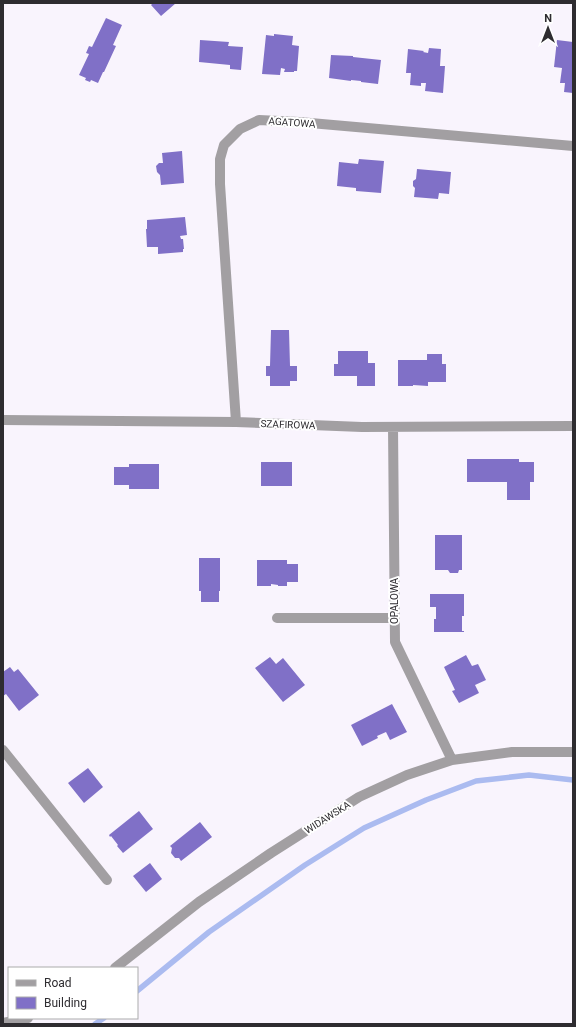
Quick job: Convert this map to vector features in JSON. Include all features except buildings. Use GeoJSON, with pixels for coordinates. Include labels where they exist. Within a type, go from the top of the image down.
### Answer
{"type":"FeatureCollection","features":[{"type":"Feature","properties":{"kind":"street","name":"AGATOWA"},"geometry":{"type":"LineString","coordinates":[[236,422],[220,184],[220,159],[224,145],[240,129],[259,120],[267,120],[573,146]]}},
{"type":"Feature","properties":{"kind":"street","name":"SZAFIROWA"},"geometry":{"type":"LineString","coordinates":[[3,420],[236,422],[362,427],[573,426]]}},
{"type":"Feature","properties":{"kind":"street","name":"OPALOWA"},"geometry":{"type":"LineString","coordinates":[[394,427],[395,642],[452,760]]}},
{"type":"Feature","properties":{"kind":"street"},"geometry":{"type":"LineString","coordinates":[[277,618],[395,618]]}},
{"type":"Feature","properties":{"kind":"street"},"geometry":{"type":"LineString","coordinates":[[3,750],[107,880]]}},
{"type":"Feature","properties":{"kind":"street","name":"WIDAWSKA"},"geometry":{"type":"LineString","coordinates":[[116,967],[199,902],[271,853],[359,797],[407,775],[452,760],[512,752],[573,752]]}},
{"type":"Feature","properties":{"kind":"street"},"geometry":{"type":"LineString","coordinates":[[4,1021],[20,1019]]}},
{"type":"Feature","properties":{"kind":"waterway"},"geometry":{"type":"LineString","coordinates":[[138,990],[209,932],[305,865],[364,828],[426,800],[476,781],[529,775],[573,780]]}},
{"type":"Feature","properties":{"kind":"waterway"},"geometry":{"type":"LineString","coordinates":[[95,1024],[102,1019]]}}]}
